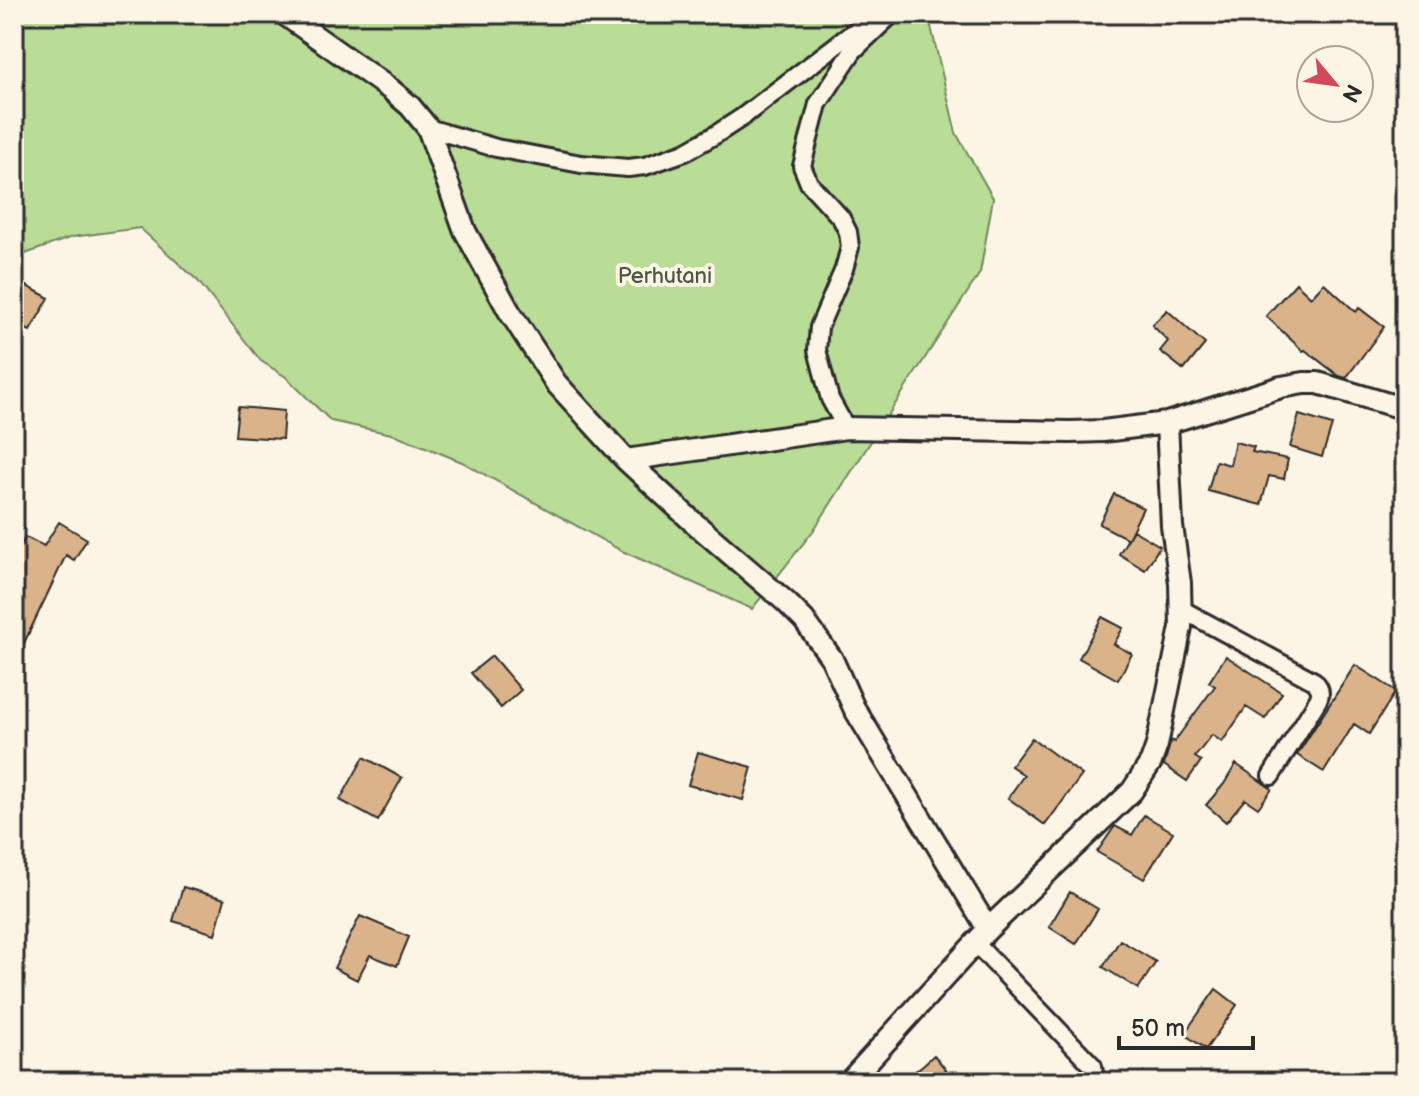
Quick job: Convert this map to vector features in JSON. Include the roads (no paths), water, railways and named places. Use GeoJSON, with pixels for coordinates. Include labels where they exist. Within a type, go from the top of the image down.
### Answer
{"type":"FeatureCollection","features":[{"type":"Feature","properties":{"kind":"street"},"geometry":{"type":"LineString","coordinates":[[284,14],[410,106],[428,128],[465,231],[509,311],[556,383],[626,460],[786,602],[818,639],[832,659],[854,708],[982,936],[1093,1066],[1094,1073],[1086,1082]]}},
{"type":"Feature","properties":{"kind":"street"},"geometry":{"type":"LineString","coordinates":[[428,128],[496,148],[581,164],[628,168],[645,166],[685,152],[741,118],[877,14]]}},
{"type":"Feature","properties":{"kind":"street"},"geometry":{"type":"LineString","coordinates":[[846,428],[830,399],[817,350],[819,327],[850,247],[848,232],[841,218],[809,183],[802,166],[818,104],[853,51],[892,14]]}},
{"type":"Feature","properties":{"kind":"street"},"geometry":{"type":"LineString","coordinates":[[626,460],[846,428],[1114,430],[1167,423],[1281,387],[1304,383],[1318,383],[1405,409]]}},
{"type":"Feature","properties":{"kind":"street"},"geometry":{"type":"LineString","coordinates":[[849,1082],[982,936],[1132,791],[1151,762],[1181,627],[1167,423]]}},
{"type":"Feature","properties":{"kind":"street"},"geometry":{"type":"LineString","coordinates":[[1181,609],[1318,685],[1318,700],[1271,776]]}},
{"type":"Feature","properties":{"kind":"park label","name":"Perhutani"},"geometry":{"type":"Point","coordinates":[665,276]}}]}
